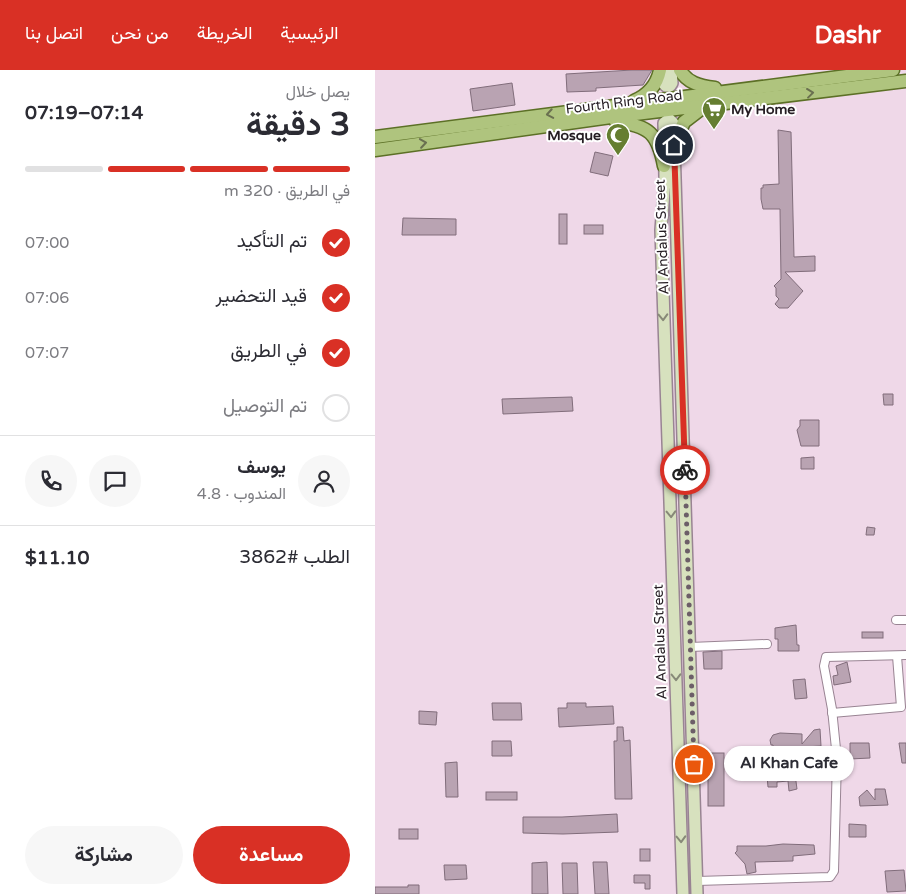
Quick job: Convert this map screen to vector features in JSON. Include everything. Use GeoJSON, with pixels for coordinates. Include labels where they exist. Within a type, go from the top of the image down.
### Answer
{"type":"FeatureCollection","features":[{"type":"Feature","properties":{"kind":"main road"},"geometry":{"type":"LineString","coordinates":[[662,70],[666,86],[672,84],[671,70]]}},
{"type":"Feature","properties":{"kind":"main road"},"geometry":{"type":"LineString","coordinates":[[627,104],[642,98],[651,89],[662,70]]}},
{"type":"Feature","properties":{"kind":"main road"},"geometry":{"type":"LineString","coordinates":[[680,70],[688,80],[696,85],[727,90]]}},
{"type":"Feature","properties":{"kind":"main road","name":"Fourth Ring Road"},"geometry":{"type":"LineString","coordinates":[[375,137],[893,70]]}},
{"type":"Feature","properties":{"kind":"main road","name":"Fourth Ring Road"},"geometry":{"type":"LineString","coordinates":[[375,150],[594,120],[906,81]]}},
{"type":"Feature","properties":{"kind":"main road"},"geometry":{"type":"LineString","coordinates":[[674,145],[684,122],[705,106]]}},
{"type":"Feature","properties":{"kind":"main road"},"geometry":{"type":"LineString","coordinates":[[594,120],[632,124],[647,130],[658,142],[665,166]]}},
{"type":"Feature","properties":{"kind":"main road","name":"Al Andalus Street"},"geometry":{"type":"LineString","coordinates":[[683,894],[661,219],[665,190],[664,123],[669,120],[673,122],[674,145],[697,894]]}},
{"type":"Feature","properties":{"kind":"main road"},"geometry":{"type":"LineString","coordinates":[[663,292],[679,292]]}},
{"type":"Feature","properties":{"kind":"street"},"geometry":{"type":"LineString","coordinates":[[896,620],[906,620]]}},
{"type":"Feature","properties":{"kind":"street"},"geometry":{"type":"LineString","coordinates":[[690,646],[767,644]]}},
{"type":"Feature","properties":{"kind":"street"},"geometry":{"type":"LineString","coordinates":[[697,881],[832,876],[834,871],[837,759],[824,666],[826,657],[906,655]]}},
{"type":"Feature","properties":{"kind":"street"},"geometry":{"type":"LineString","coordinates":[[832,713],[904,707],[897,656]]}},
{"type":"Feature","properties":{"kind":"building"},"geometry":{"type":"Polygon","coordinates":[[[652,70],[643,85],[596,88],[596,91],[567,92],[566,74],[652,70]]]}},
{"type":"Feature","properties":{"kind":"building"},"geometry":{"type":"Polygon","coordinates":[[[512,83],[515,105],[473,111],[470,89],[512,83]]]}},
{"type":"Feature","properties":{"kind":"building"},"geometry":{"type":"Polygon","coordinates":[[[778,130],[791,132],[794,257],[815,256],[815,271],[785,272],[803,291],[788,308],[779,308],[775,304],[779,299],[776,296],[776,288],[774,286],[781,279],[780,209],[763,209],[761,199],[761,188],[763,188],[763,185],[779,184],[778,130]]]}},
{"type":"Feature","properties":{"kind":"building"},"geometry":{"type":"Polygon","coordinates":[[[595,152],[613,156],[608,176],[590,172],[595,152]]]}},
{"type":"Feature","properties":{"kind":"building"},"geometry":{"type":"Polygon","coordinates":[[[559,214],[567,214],[567,244],[559,244],[559,214]]]}},
{"type":"Feature","properties":{"kind":"building"},"geometry":{"type":"Polygon","coordinates":[[[403,218],[456,219],[456,235],[402,235],[403,218]]]}},
{"type":"Feature","properties":{"kind":"building"},"geometry":{"type":"Polygon","coordinates":[[[584,225],[603,225],[603,234],[584,234],[584,225]]]}},
{"type":"Feature","properties":{"kind":"building"},"geometry":{"type":"Polygon","coordinates":[[[883,394],[893,394],[893,405],[884,405],[883,394]]]}},
{"type":"Feature","properties":{"kind":"building"},"geometry":{"type":"Polygon","coordinates":[[[572,397],[573,411],[503,414],[502,399],[572,397]]]}},
{"type":"Feature","properties":{"kind":"building"},"geometry":{"type":"Polygon","coordinates":[[[800,420],[819,420],[819,446],[801,446],[797,430],[800,426],[800,420]]]}},
{"type":"Feature","properties":{"kind":"building"},"geometry":{"type":"Polygon","coordinates":[[[814,457],[814,469],[801,469],[801,458],[814,457]]]}},
{"type":"Feature","properties":{"kind":"building"},"geometry":{"type":"Polygon","coordinates":[[[867,527],[875,528],[874,535],[866,535],[867,527]]]}},
{"type":"Feature","properties":{"kind":"building"},"geometry":{"type":"Polygon","coordinates":[[[796,625],[799,651],[778,651],[778,639],[775,639],[775,628],[796,625]]]}},
{"type":"Feature","properties":{"kind":"building"},"geometry":{"type":"Polygon","coordinates":[[[862,632],[883,632],[883,638],[862,638],[862,632]]]}},
{"type":"Feature","properties":{"kind":"building"},"geometry":{"type":"Polygon","coordinates":[[[722,651],[722,669],[704,669],[703,652],[722,651]]]}},
{"type":"Feature","properties":{"kind":"building"},"geometry":{"type":"Polygon","coordinates":[[[847,662],[851,682],[834,685],[833,676],[838,675],[836,666],[847,662]]]}},
{"type":"Feature","properties":{"kind":"building"},"geometry":{"type":"Polygon","coordinates":[[[805,679],[807,698],[795,699],[793,680],[805,679]]]}},
{"type":"Feature","properties":{"kind":"building"},"geometry":{"type":"Polygon","coordinates":[[[492,703],[521,703],[522,720],[493,720],[492,703]]]}},
{"type":"Feature","properties":{"kind":"building"},"geometry":{"type":"Polygon","coordinates":[[[567,703],[586,703],[586,707],[613,706],[614,724],[559,727],[558,708],[567,708],[567,703]]]}},
{"type":"Feature","properties":{"kind":"building"},"geometry":{"type":"Polygon","coordinates":[[[419,711],[437,712],[436,725],[419,724],[419,711]]]}},
{"type":"Feature","properties":{"kind":"building"},"geometry":{"type":"Polygon","coordinates":[[[617,727],[623,727],[624,741],[630,740],[632,799],[615,799],[614,741],[617,741],[617,727]]]}},
{"type":"Feature","properties":{"kind":"building"},"geometry":{"type":"Polygon","coordinates":[[[820,729],[821,746],[773,749],[773,745],[771,745],[770,740],[773,735],[780,733],[802,734],[802,744],[814,730],[820,729]]]}},
{"type":"Feature","properties":{"kind":"building"},"geometry":{"type":"Polygon","coordinates":[[[492,741],[511,741],[512,756],[492,756],[492,741]]]}},
{"type":"Feature","properties":{"kind":"building"},"geometry":{"type":"Polygon","coordinates":[[[850,743],[869,743],[870,758],[850,759],[850,743]]]}},
{"type":"Feature","properties":{"kind":"building"},"geometry":{"type":"Polygon","coordinates":[[[899,743],[906,743],[906,763],[902,763],[899,743]]]}},
{"type":"Feature","properties":{"kind":"building"},"geometry":{"type":"Polygon","coordinates":[[[708,753],[724,753],[724,806],[708,806],[708,753]]]}},
{"type":"Feature","properties":{"kind":"building"},"geometry":{"type":"Polygon","coordinates":[[[793,759],[797,789],[789,791],[788,781],[777,782],[777,787],[768,787],[767,776],[769,776],[769,766],[786,764],[786,760],[793,759]]]}},
{"type":"Feature","properties":{"kind":"building"},"geometry":{"type":"Polygon","coordinates":[[[457,762],[458,797],[446,797],[445,763],[457,762]]]}},
{"type":"Feature","properties":{"kind":"building"},"geometry":{"type":"Polygon","coordinates":[[[875,789],[885,789],[888,805],[860,806],[859,797],[867,790],[875,800],[875,789]]]}},
{"type":"Feature","properties":{"kind":"building"},"geometry":{"type":"Polygon","coordinates":[[[486,792],[517,792],[517,800],[486,800],[486,792]]]}},
{"type":"Feature","properties":{"kind":"building"},"geometry":{"type":"Polygon","coordinates":[[[617,814],[618,832],[523,833],[523,817],[617,814]]]}},
{"type":"Feature","properties":{"kind":"building"},"geometry":{"type":"Polygon","coordinates":[[[849,824],[866,825],[866,837],[849,837],[849,824]]]}},
{"type":"Feature","properties":{"kind":"building"},"geometry":{"type":"Polygon","coordinates":[[[399,829],[418,829],[418,839],[399,839],[399,829]]]}},
{"type":"Feature","properties":{"kind":"building"},"geometry":{"type":"Polygon","coordinates":[[[814,845],[815,854],[793,856],[793,861],[755,862],[756,872],[747,874],[745,864],[735,853],[737,846],[814,845]]]}},
{"type":"Feature","properties":{"kind":"building"},"geometry":{"type":"Polygon","coordinates":[[[640,849],[650,849],[650,861],[640,861],[640,849]]]}},
{"type":"Feature","properties":{"kind":"building"},"geometry":{"type":"Polygon","coordinates":[[[547,862],[548,894],[532,894],[532,863],[547,862]]]}},
{"type":"Feature","properties":{"kind":"building"},"geometry":{"type":"Polygon","coordinates":[[[593,862],[607,862],[609,894],[595,894],[593,862]]]}},
{"type":"Feature","properties":{"kind":"building"},"geometry":{"type":"Polygon","coordinates":[[[562,863],[577,863],[578,894],[563,894],[562,863]]]}},
{"type":"Feature","properties":{"kind":"building"},"geometry":{"type":"Polygon","coordinates":[[[444,865],[466,865],[467,879],[445,880],[444,865]]]}},
{"type":"Feature","properties":{"kind":"building"},"geometry":{"type":"Polygon","coordinates":[[[904,870],[906,891],[887,892],[885,871],[904,870]]]}},
{"type":"Feature","properties":{"kind":"building"},"geometry":{"type":"Polygon","coordinates":[[[634,875],[650,875],[650,889],[645,889],[645,883],[634,883],[634,875]]]}},
{"type":"Feature","properties":{"kind":"building"},"geometry":{"type":"Polygon","coordinates":[[[408,885],[419,885],[419,894],[375,894],[375,887],[408,887],[408,885]]]}},
{"type":"Feature","properties":{"kind":"way so far"},"geometry":{"type":"LineString","coordinates":[[685,470],[694,764]]}},
{"type":"Feature","properties":{"kind":"place","name":"My Home"},"geometry":{"type":"Point","coordinates":[714,130]}},
{"type":"Feature","properties":{"kind":"place","name":"Mosque"},"geometry":{"type":"Point","coordinates":[618,156]}},
{"type":"Feature","properties":{"kind":"place","name":"Al Khan Cafe"},"geometry":{"type":"Point","coordinates":[694,764]}},
{"type":"Feature","properties":{"kind":"route"},"geometry":{"type":"LineString","coordinates":[[674,145],[685,470]]}}]}
